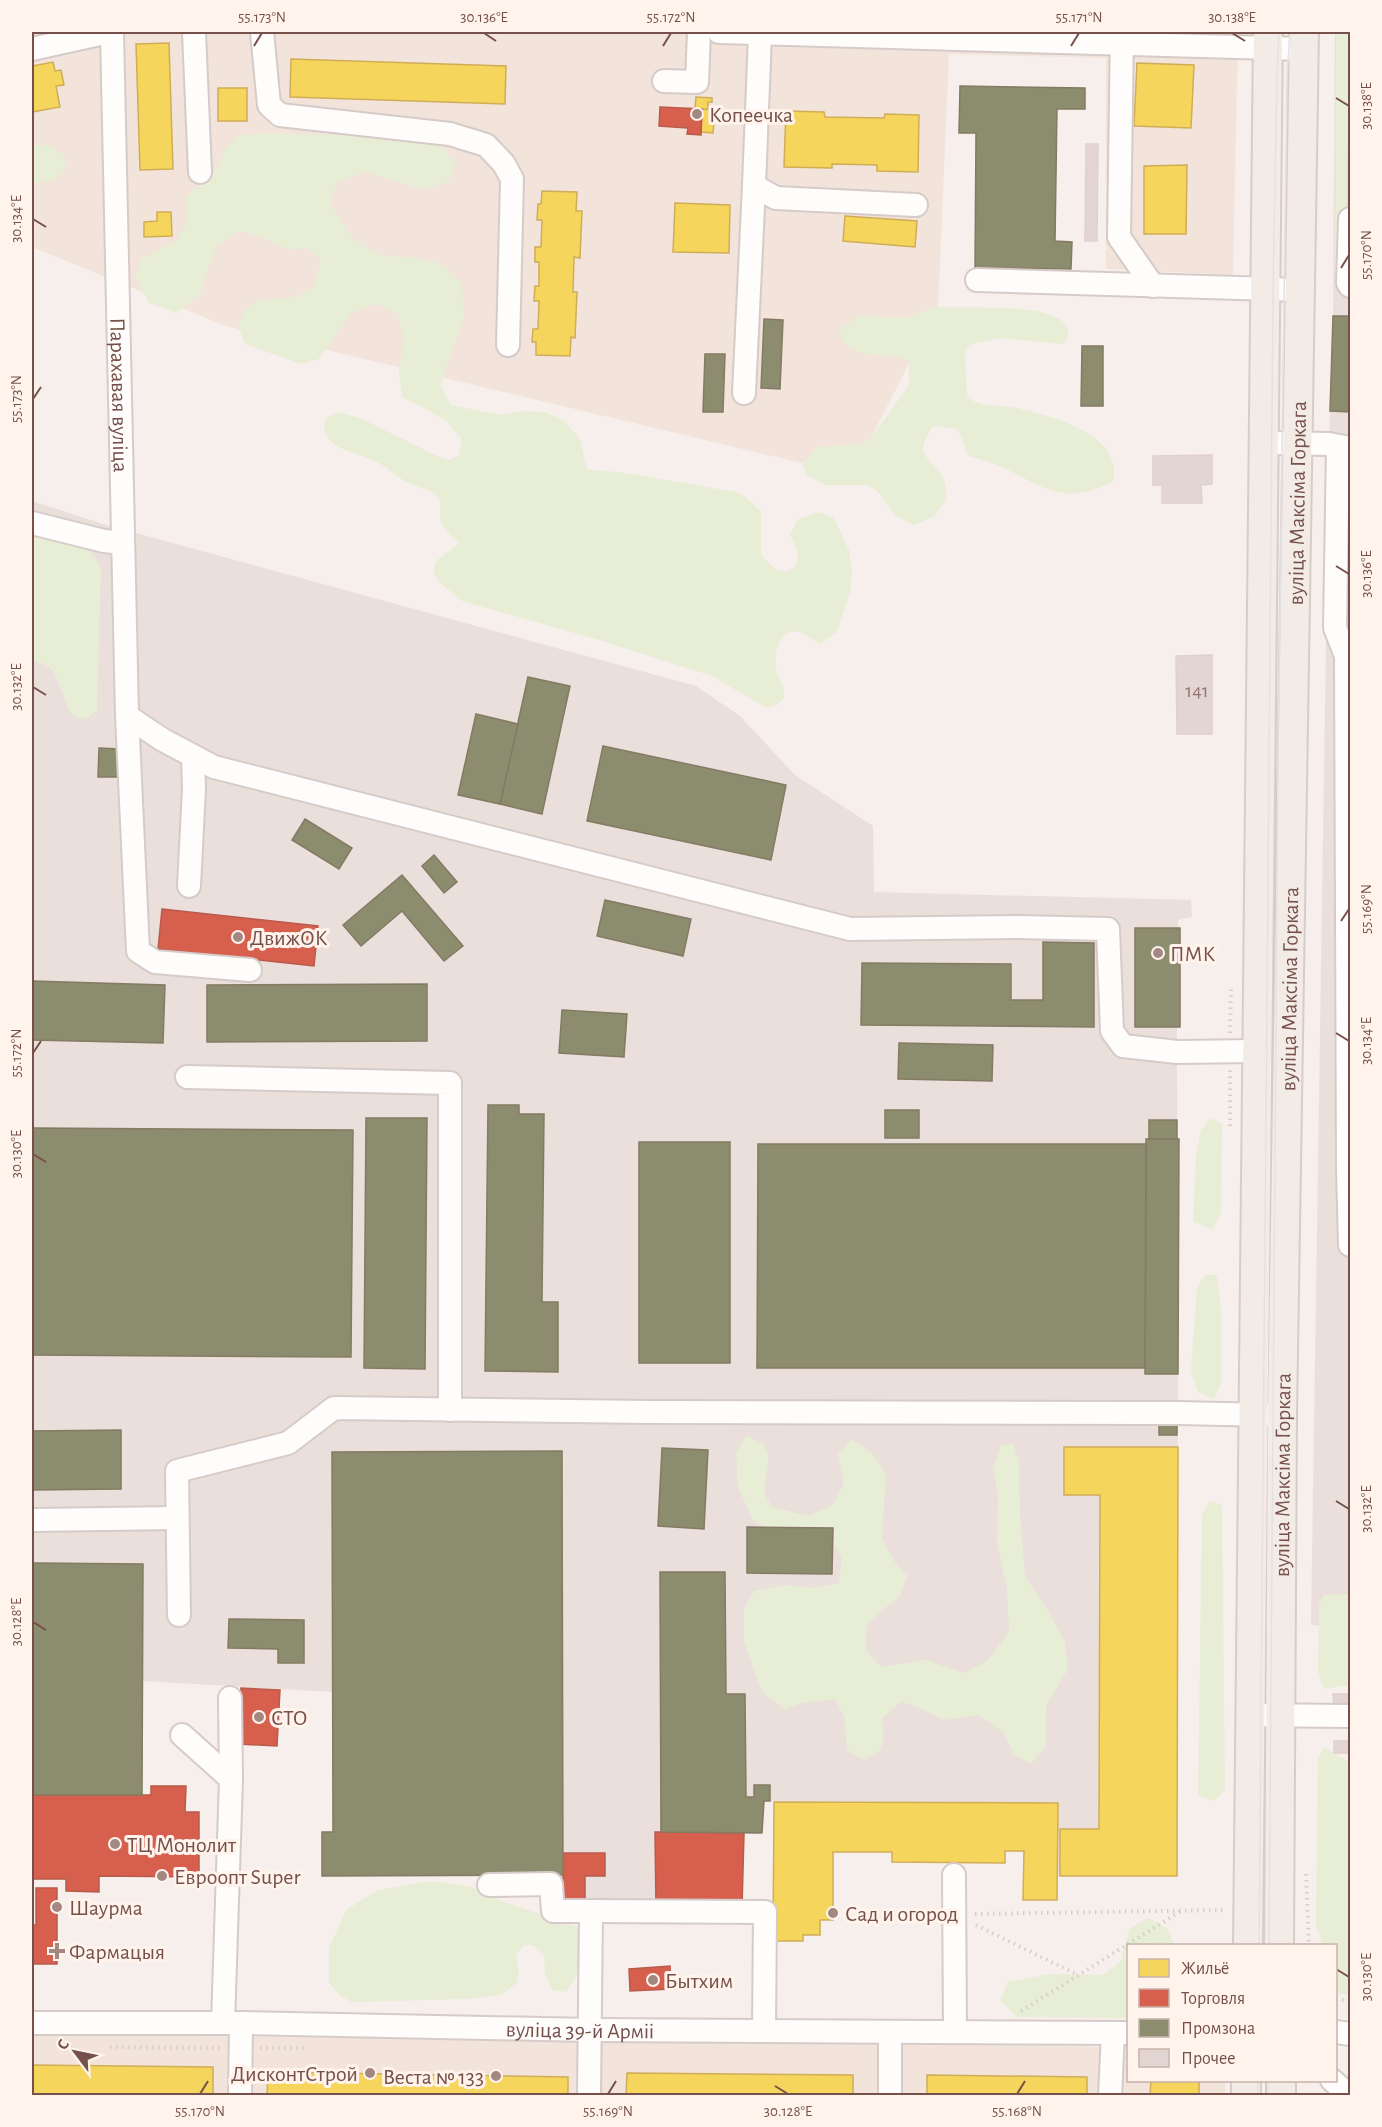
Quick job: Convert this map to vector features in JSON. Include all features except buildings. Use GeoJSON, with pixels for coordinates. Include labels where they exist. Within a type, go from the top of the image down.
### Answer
{"type":"FeatureCollection","features":[{"type":"Feature","properties":{"kind":"main road","name":"вуліца Максіма Горкага"},"geometry":{"type":"LineString","coordinates":[[1248,1944],[1268,40]]}},
{"type":"Feature","properties":{"kind":"main road","name":"вуліца Максіма Горкага"},"geometry":{"type":"LineString","coordinates":[[1280,1944],[1279,1715],[1282,1415],[1304,40]]}},
{"type":"Feature","properties":{"kind":"street"},"geometry":{"type":"LineString","coordinates":[[32,49],[111,32]]}},
{"type":"Feature","properties":{"kind":"street","name":"Парахавая вуліца"},"geometry":{"type":"LineString","coordinates":[[111,32],[127,716],[138,951],[155,962],[250,970]]}},
{"type":"Feature","properties":{"kind":"street"},"geometry":{"type":"LineString","coordinates":[[194,32],[200,172]]}},
{"type":"Feature","properties":{"kind":"street"},"geometry":{"type":"LineString","coordinates":[[262,32],[269,105],[280,115],[450,134],[486,145],[504,164],[512,179],[508,345]]}},
{"type":"Feature","properties":{"kind":"street"},"geometry":{"type":"LineString","coordinates":[[664,81],[697,82],[699,32]]}},
{"type":"Feature","properties":{"kind":"street"},"geometry":{"type":"LineString","coordinates":[[719,32],[914,37],[1304,40]]}},
{"type":"Feature","properties":{"kind":"street"},"geometry":{"type":"LineString","coordinates":[[744,393],[760,34]]}},
{"type":"Feature","properties":{"kind":"street"},"geometry":{"type":"LineString","coordinates":[[1121,38],[1119,237],[1167,292]]}},
{"type":"Feature","properties":{"kind":"street"},"geometry":{"type":"LineString","coordinates":[[754,186],[776,198],[916,205]]}},
{"type":"Feature","properties":{"kind":"street"},"geometry":{"type":"LineString","coordinates":[[1350,219],[1348,283],[1350,285]]}},
{"type":"Feature","properties":{"kind":"street"},"geometry":{"type":"LineString","coordinates":[[977,280],[1167,292],[1301,290]]}},
{"type":"Feature","properties":{"kind":"street"},"geometry":{"type":"LineString","coordinates":[[1263,443],[1344,447],[1335,628],[1346,656],[1350,1245]]}},
{"type":"Feature","properties":{"kind":"street"},"geometry":{"type":"LineString","coordinates":[[32,523],[104,541],[123,543]]}},
{"type":"Feature","properties":{"kind":"street"},"geometry":{"type":"LineString","coordinates":[[127,716],[163,740],[214,767],[850,929],[1017,927],[1108,929],[1112,1031],[1123,1046],[1177,1053],[1257,1051]]}},
{"type":"Feature","properties":{"kind":"street"},"geometry":{"type":"LineString","coordinates":[[189,886],[194,789],[193,756]]}},
{"type":"Feature","properties":{"kind":"street"},"geometry":{"type":"LineString","coordinates":[[187,1077],[450,1083],[450,1410]]}},
{"type":"Feature","properties":{"kind":"street"},"geometry":{"type":"LineString","coordinates":[[178,1615],[177,1471],[288,1443],[334,1408],[1282,1415]]}},
{"type":"Feature","properties":{"kind":"street"},"geometry":{"type":"LineString","coordinates":[[32,1520],[177,1518]]}},
{"type":"Feature","properties":{"kind":"street"},"geometry":{"type":"LineString","coordinates":[[230,1698],[232,2023],[240,2096]]}},
{"type":"Feature","properties":{"kind":"street"},"geometry":{"type":"LineString","coordinates":[[1250,1715],[1350,1716]]}},
{"type":"Feature","properties":{"kind":"street"},"geometry":{"type":"LineString","coordinates":[[182,1735],[231,1779]]}},
{"type":"Feature","properties":{"kind":"street"},"geometry":{"type":"LineString","coordinates":[[954,1875],[955,2032]]}},
{"type":"Feature","properties":{"kind":"street"},"geometry":{"type":"LineString","coordinates":[[489,1885],[551,1884],[553,1911],[765,1912],[764,2031]]}},
{"type":"Feature","properties":{"kind":"street"},"geometry":{"type":"LineString","coordinates":[[589,2096],[591,1911]]}},
{"type":"Feature","properties":{"kind":"street","name":"вуліца 39-й Арміі"},"geometry":{"type":"LineString","coordinates":[[32,2023],[232,2023],[590,2030],[1121,2033]]}},
{"type":"Feature","properties":{"kind":"street"},"geometry":{"type":"LineString","coordinates":[[890,2032],[890,2096]]}},
{"type":"Feature","properties":{"kind":"street"},"geometry":{"type":"LineString","coordinates":[[1110,2096],[1121,2033]]}},
{"type":"Feature","properties":{"kind":"path"},"geometry":{"type":"LineString","coordinates":[[954,1914],[1229,1910]]}},
{"type":"Feature","properties":{"kind":"path"},"geometry":{"type":"LineString","coordinates":[[1128,1944],[1181,1911]]}},
{"type":"Feature","properties":{"kind":"path"},"geometry":{"type":"LineString","coordinates":[[954,1914],[1078,1975]]}},
{"type":"Feature","properties":{"kind":"path"},"geometry":{"type":"LineString","coordinates":[[1011,2017],[1127,1945]]}},
{"type":"Feature","properties":{"kind":"shaded area"},"geometry":{"type":"Polygon","coordinates":[[[32,32],[1238,32],[1233,275],[1106,269],[1106,58],[949,54],[938,307],[852,475],[226,326],[32,247],[32,32]]]}},
{"type":"Feature","properties":{"kind":"shaded area"},"geometry":{"type":"Polygon","coordinates":[[[1335,32],[1350,32],[1350,1627],[1311,1625],[1329,444],[1333,316],[1335,32]]]}},
{"type":"Feature","properties":{"kind":"shaded area"},"geometry":{"type":"Polygon","coordinates":[[[32,501],[103,524],[696,686],[740,716],[795,775],[873,826],[874,892],[1191,900],[1192,917],[1178,920],[1178,928],[1180,928],[1180,1027],[1177,1028],[1177,1876],[1058,1876],[1058,1803],[764,1801],[762,1833],[744,1833],[742,1907],[563,1905],[562,1875],[322,1876],[322,1832],[333,1832],[333,1692],[143,1681],[142,1795],[32,1795],[32,501]]]}},
{"type":"Feature","properties":{"kind":"shaded area"},"geometry":{"type":"Polygon","coordinates":[[[32,2034],[1127,2047],[1127,2082],[1225,2082],[1225,2096],[32,2096],[32,2034]]]}},
{"type":"Feature","properties":{"kind":"green space"},"geometry":{"type":"Polygon","coordinates":[[[1336,32],[1350,32],[1343,286],[1335,286],[1336,32]]]}},
{"type":"Feature","properties":{"kind":"green space"},"geometry":{"type":"Polygon","coordinates":[[[264,133],[404,136],[439,145],[455,161],[449,182],[421,190],[367,172],[339,181],[329,202],[353,239],[380,255],[418,258],[441,263],[462,284],[464,318],[440,385],[451,405],[501,415],[523,411],[546,412],[564,421],[580,439],[587,470],[619,472],[736,492],[746,497],[761,512],[761,555],[776,570],[787,572],[796,565],[798,554],[790,534],[798,519],[819,512],[834,518],[849,550],[852,571],[850,592],[837,632],[820,644],[799,632],[792,632],[783,637],[777,648],[776,666],[784,698],[776,705],[766,708],[712,676],[599,640],[462,601],[438,581],[433,571],[437,560],[460,543],[445,530],[440,515],[441,501],[434,493],[405,481],[377,462],[333,444],[324,429],[325,419],[337,412],[360,418],[439,457],[450,460],[459,455],[462,440],[446,420],[402,397],[399,374],[403,338],[398,314],[376,304],[352,312],[319,359],[301,364],[245,344],[238,326],[246,309],[258,300],[296,297],[314,286],[321,259],[307,248],[289,250],[264,238],[239,231],[217,245],[200,296],[176,313],[149,303],[135,277],[141,259],[175,241],[188,222],[186,197],[218,168],[225,149],[240,135],[264,133]]]}},
{"type":"Feature","properties":{"kind":"green space"},"geometry":{"type":"Polygon","coordinates":[[[32,145],[49,145],[65,156],[66,169],[53,181],[32,184],[32,145]]]}},
{"type":"Feature","properties":{"kind":"green space"},"geometry":{"type":"Polygon","coordinates":[[[935,307],[1019,309],[1036,311],[1061,320],[1067,327],[1069,336],[1062,344],[1000,338],[969,345],[965,354],[967,397],[980,403],[1051,417],[1084,431],[1108,452],[1114,465],[1113,481],[1079,493],[1052,491],[995,464],[968,456],[961,435],[954,428],[933,426],[923,450],[944,480],[946,501],[933,517],[914,525],[896,516],[876,490],[867,485],[825,485],[806,474],[803,464],[816,447],[861,444],[870,439],[909,385],[909,363],[901,357],[859,353],[842,340],[840,329],[859,316],[904,318],[935,307]]]}},
{"type":"Feature","properties":{"kind":"green space"},"geometry":{"type":"Polygon","coordinates":[[[32,533],[63,539],[81,546],[96,559],[101,569],[97,710],[89,717],[79,719],[70,712],[54,672],[46,665],[32,660],[32,533]]]}},
{"type":"Feature","properties":{"kind":"green space"},"geometry":{"type":"Polygon","coordinates":[[[1210,1118],[1222,1124],[1221,1213],[1213,1229],[1193,1222],[1196,1155],[1201,1130],[1210,1118]]]}},
{"type":"Feature","properties":{"kind":"green space"},"geometry":{"type":"Polygon","coordinates":[[[1205,1275],[1217,1275],[1221,1312],[1221,1384],[1213,1399],[1198,1392],[1191,1370],[1197,1288],[1205,1275]]]}},
{"type":"Feature","properties":{"kind":"green space"},"geometry":{"type":"Polygon","coordinates":[[[747,1436],[762,1443],[769,1454],[764,1493],[772,1507],[808,1516],[832,1506],[844,1484],[838,1454],[852,1439],[872,1453],[886,1474],[882,1538],[894,1561],[907,1576],[900,1596],[866,1626],[866,1650],[881,1667],[926,1660],[965,1673],[988,1660],[1009,1632],[1007,1588],[997,1542],[998,1495],[993,1469],[1001,1445],[1013,1444],[1019,1461],[1025,1576],[1065,1642],[1068,1669],[1046,1706],[1046,1746],[1031,1764],[1014,1754],[1003,1732],[978,1715],[944,1720],[918,1707],[901,1702],[882,1718],[884,1738],[880,1750],[864,1760],[847,1750],[844,1716],[835,1699],[803,1703],[784,1709],[762,1692],[744,1642],[744,1609],[754,1591],[785,1585],[816,1588],[839,1583],[842,1556],[831,1542],[775,1534],[753,1520],[738,1487],[736,1452],[747,1436]]]}},
{"type":"Feature","properties":{"kind":"green space"},"geometry":{"type":"Polygon","coordinates":[[[1209,1501],[1222,1505],[1225,1789],[1215,1801],[1198,1796],[1202,1515],[1209,1501]]]}},
{"type":"Feature","properties":{"kind":"green space"},"geometry":{"type":"Polygon","coordinates":[[[1350,1594],[1350,1685],[1324,1689],[1318,1671],[1319,1605],[1324,1595],[1350,1594]]]}},
{"type":"Feature","properties":{"kind":"green space"},"geometry":{"type":"Polygon","coordinates":[[[1324,1747],[1350,1763],[1350,1995],[1337,1993],[1337,1944],[1323,1944],[1316,1924],[1318,1757],[1324,1747]]]}},
{"type":"Feature","properties":{"kind":"green space"},"geometry":{"type":"Polygon","coordinates":[[[432,1881],[472,1887],[501,1901],[578,1927],[585,1951],[576,1976],[566,1992],[552,1990],[545,1974],[544,1955],[533,1945],[524,1945],[516,1955],[519,1972],[517,1983],[501,1995],[467,1999],[352,2002],[339,1995],[329,1983],[329,1948],[346,1910],[378,1890],[432,1881]]]}},
{"type":"Feature","properties":{"kind":"green space"},"geometry":{"type":"Polygon","coordinates":[[[1148,1918],[1167,1928],[1175,1944],[1127,1944],[1127,2018],[1018,2017],[1000,2001],[1008,1982],[1050,1974],[1103,1975],[1121,1961],[1129,1929],[1148,1918]]]}},
{"type":"Feature","properties":{"kind":"tram line"},"geometry":{"type":"LineString","coordinates":[[1259,1944],[1273,290],[1279,32]]}},
{"type":"Feature","properties":{"kind":"tram line"},"geometry":{"type":"LineString","coordinates":[[1269,1944],[1278,763],[1287,75],[1290,32]]}},
{"type":"Feature","properties":{"kind":"tram line"},"geometry":{"type":"LineString","coordinates":[[1258,2082],[1258,2096]]}},
{"type":"Feature","properties":{"kind":"tram line"},"geometry":{"type":"LineString","coordinates":[[1268,2082],[1268,2096]]}},
{"type":"Feature","properties":{"kind":"place","name":"Копеечка"},"geometry":{"type":"Point","coordinates":[697,114]}},
{"type":"Feature","properties":{"kind":"place","name":"ДвижОК"},"geometry":{"type":"Point","coordinates":[238,937]}},
{"type":"Feature","properties":{"kind":"place","name":"ПМК"},"geometry":{"type":"Point","coordinates":[1158,953]}},
{"type":"Feature","properties":{"kind":"place","name":"СТО"},"geometry":{"type":"Point","coordinates":[259,1717]}},
{"type":"Feature","properties":{"kind":"place","name":"ТЦ Монолит"},"geometry":{"type":"Point","coordinates":[115,1844]}},
{"type":"Feature","properties":{"kind":"place","name":"Евроопт Super"},"geometry":{"type":"Point","coordinates":[162,1876]}},
{"type":"Feature","properties":{"kind":"place","name":"Шаурма"},"geometry":{"type":"Point","coordinates":[57,1907]}},
{"type":"Feature","properties":{"kind":"place","name":"Сад и огород"},"geometry":{"type":"Point","coordinates":[833,1913]}},
{"type":"Feature","properties":{"kind":"place","name":"Фармацыя"},"geometry":{"type":"Point","coordinates":[57,1951]}},
{"type":"Feature","properties":{"kind":"place","name":"Бытхим"},"geometry":{"type":"Point","coordinates":[653,1980]}},
{"type":"Feature","properties":{"kind":"place","name":"ДисконтСтрой"},"geometry":{"type":"Point","coordinates":[370,2073]}},
{"type":"Feature","properties":{"kind":"place","name":"Веста № 133"},"geometry":{"type":"Point","coordinates":[496,2076]}}]}
